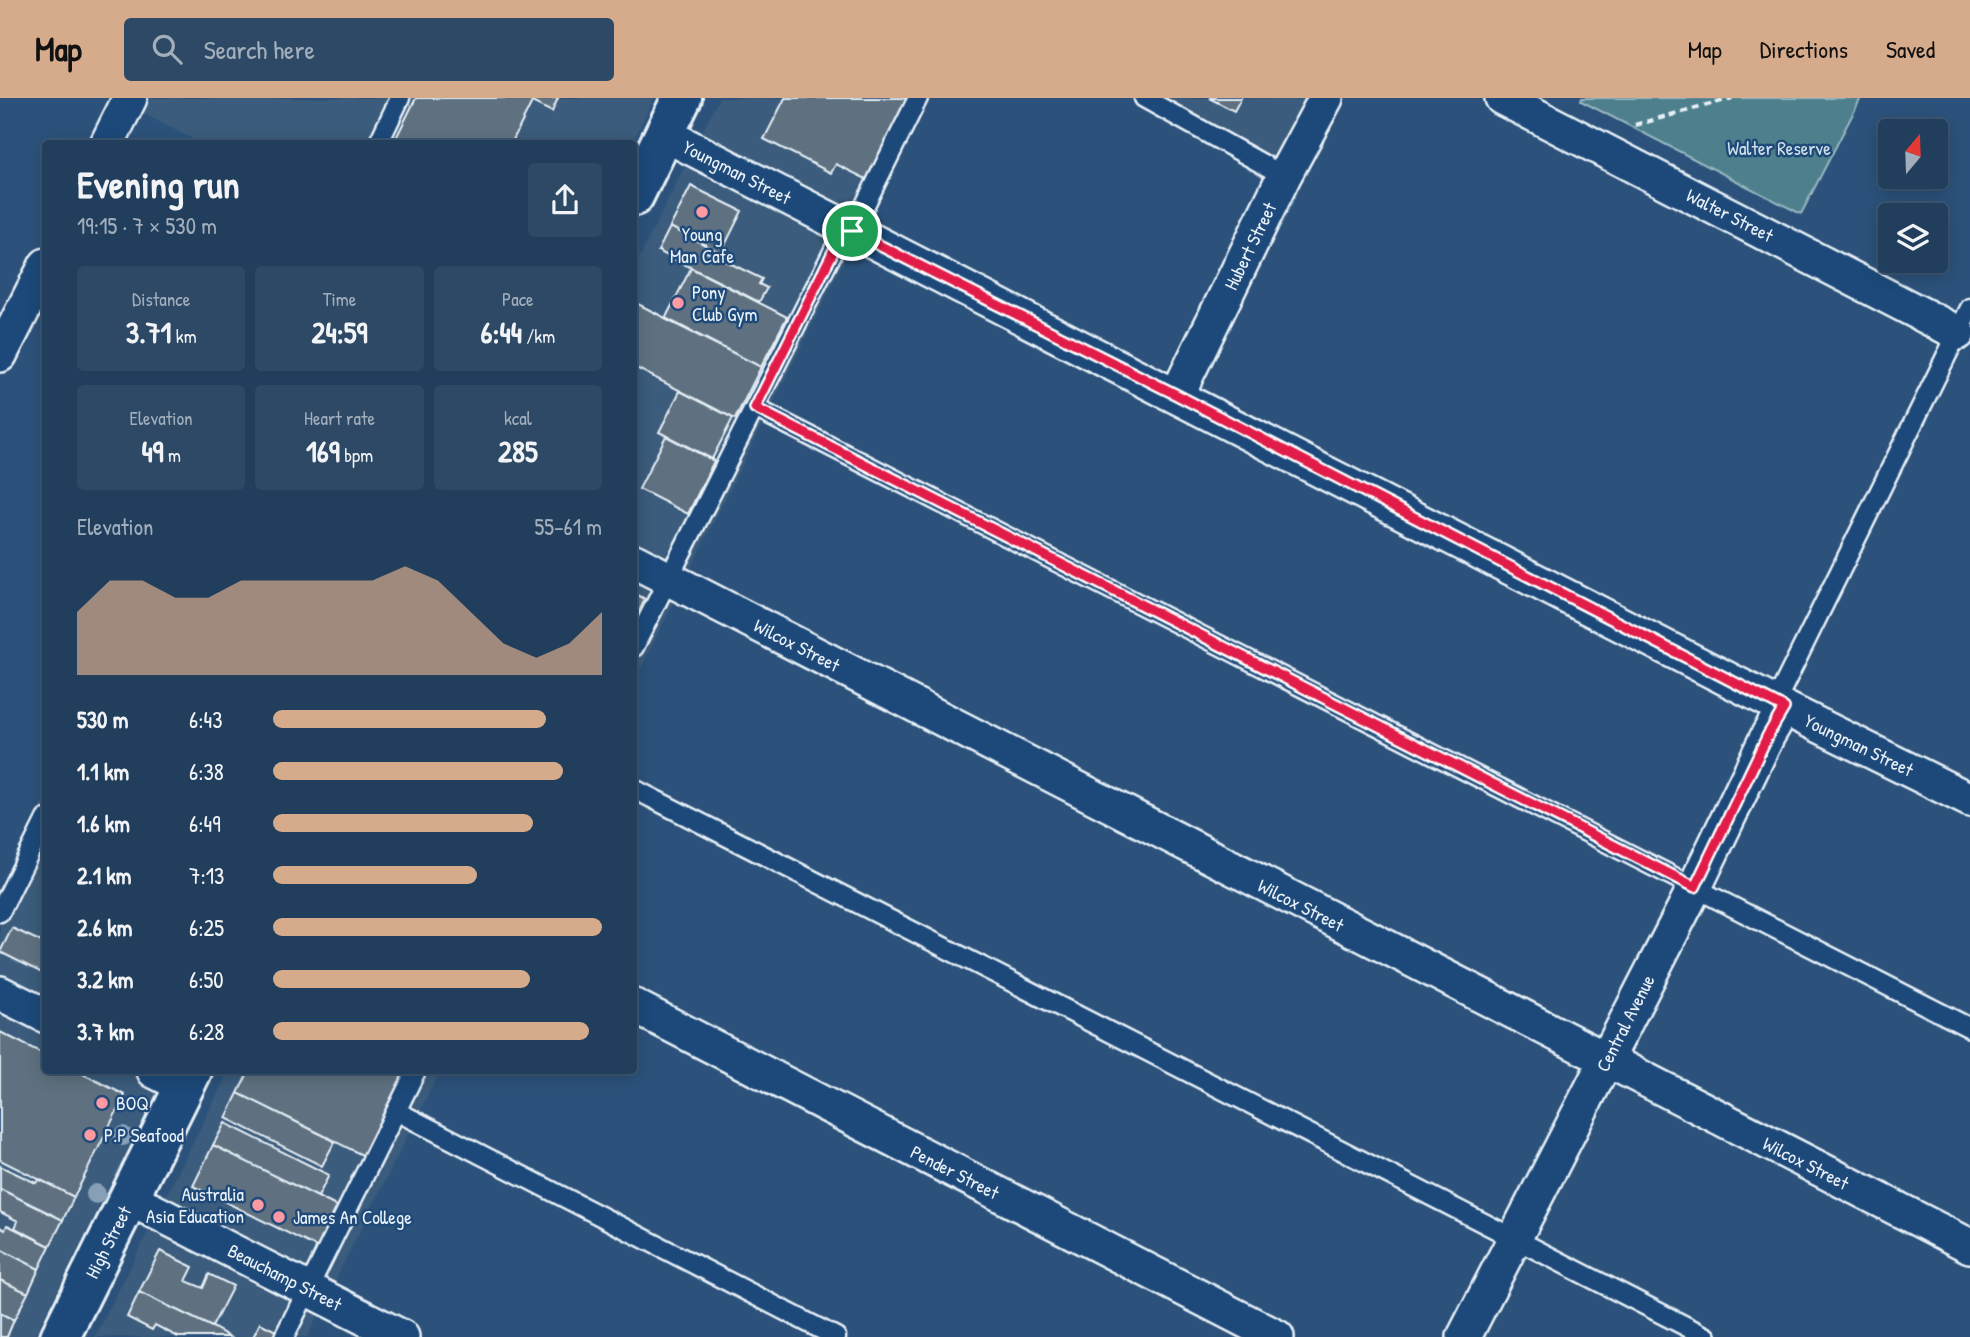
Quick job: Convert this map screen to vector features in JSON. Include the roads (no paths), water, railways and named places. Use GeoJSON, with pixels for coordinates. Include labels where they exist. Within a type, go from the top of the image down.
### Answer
{"type":"FeatureCollection","features":[{"type":"Feature","properties":{"kind":"main road"},"geometry":{"type":"LineString","coordinates":[[637,189],[682,98]]}},
{"type":"Feature","properties":{"kind":"main road","name":"High Street"},"geometry":{"type":"LineString","coordinates":[[60,1337],[130,1199],[177,1076]]}},
{"type":"Feature","properties":{"kind":"street"},"geometry":{"type":"LineString","coordinates":[[109,140],[130,98]]}},
{"type":"Feature","properties":{"kind":"street","name":"Hubert Street"},"geometry":{"type":"LineString","coordinates":[[1177,395],[1284,176],[1326,98]]}},
{"type":"Feature","properties":{"kind":"street","name":"Walter Street"},"geometry":{"type":"LineString","coordinates":[[1502,98],[1964,321]]}},
{"type":"Feature","properties":{"kind":"street","name":"Youngman Street"},"geometry":{"type":"LineString","coordinates":[[664,134],[1779,705],[1970,800]]}},
{"type":"Feature","properties":{"kind":"street"},"geometry":{"type":"LineString","coordinates":[[0,355],[42,273]]}},
{"type":"Feature","properties":{"kind":"street","name":"Wilcox Street"},"geometry":{"type":"LineString","coordinates":[[637,563],[1970,1246]]}},
{"type":"Feature","properties":{"kind":"street","name":"Central Avenue"},"geometry":{"type":"LineString","coordinates":[[1464,1337],[1695,887],[1768,735],[1779,705]]}},
{"type":"Feature","properties":{"kind":"street"},"geometry":{"type":"LineString","coordinates":[[0,993],[42,1014]]}},
{"type":"Feature","properties":{"kind":"street","name":"Pender Street"},"geometry":{"type":"LineString","coordinates":[[637,1008],[1277,1337]]}},
{"type":"Feature","properties":{"kind":"street","name":"Beauchamp Street"},"geometry":{"type":"LineString","coordinates":[[130,1199],[402,1337]]}},
{"type":"Feature","properties":{"kind":"lane"},"geometry":{"type":"LineString","coordinates":[[380,140],[400,98]]}},
{"type":"Feature","properties":{"kind":"lane"},"geometry":{"type":"LineString","coordinates":[[637,641],[755,408],[918,98]]}},
{"type":"Feature","properties":{"kind":"lane"},"geometry":{"type":"LineString","coordinates":[[1144,98],[1284,176]]}},
{"type":"Feature","properties":{"kind":"lane"},"geometry":{"type":"LineString","coordinates":[[1779,705],[1964,321]]}},
{"type":"Feature","properties":{"kind":"lane"},"geometry":{"type":"LineString","coordinates":[[755,408],[1970,1028]]}},
{"type":"Feature","properties":{"kind":"lane"},"geometry":{"type":"LineString","coordinates":[[637,791],[1707,1337]]}},
{"type":"Feature","properties":{"kind":"lane"},"geometry":{"type":"LineString","coordinates":[[0,912],[42,827]]}},
{"type":"Feature","properties":{"kind":"lane"},"geometry":{"type":"LineString","coordinates":[[284,1337],[414,1074]]}},
{"type":"Feature","properties":{"kind":"lane"},"geometry":{"type":"LineString","coordinates":[[396,1111],[836,1337]]}},
{"type":"Feature","properties":{"kind":"place","name":"Young Man Cafe"},"geometry":{"type":"Point","coordinates":[702,212]}},
{"type":"Feature","properties":{"kind":"place","name":"Pony Club Gym"},"geometry":{"type":"Point","coordinates":[678,303]}},
{"type":"Feature","properties":{"kind":"place","name":"BOQ"},"geometry":{"type":"Point","coordinates":[102,1103]}},
{"type":"Feature","properties":{"kind":"place","name":"P.P Seafood"},"geometry":{"type":"Point","coordinates":[90,1135]}},
{"type":"Feature","properties":{"kind":"place","name":"Australia Asia Education"},"geometry":{"type":"Point","coordinates":[258,1205]}},
{"type":"Feature","properties":{"kind":"place","name":"James An College"},"geometry":{"type":"Point","coordinates":[279,1217]}},
{"type":"Feature","properties":{"kind":"park label","name":"Walter Reserve"},"geometry":{"type":"Point","coordinates":[1779,148]}}]}
